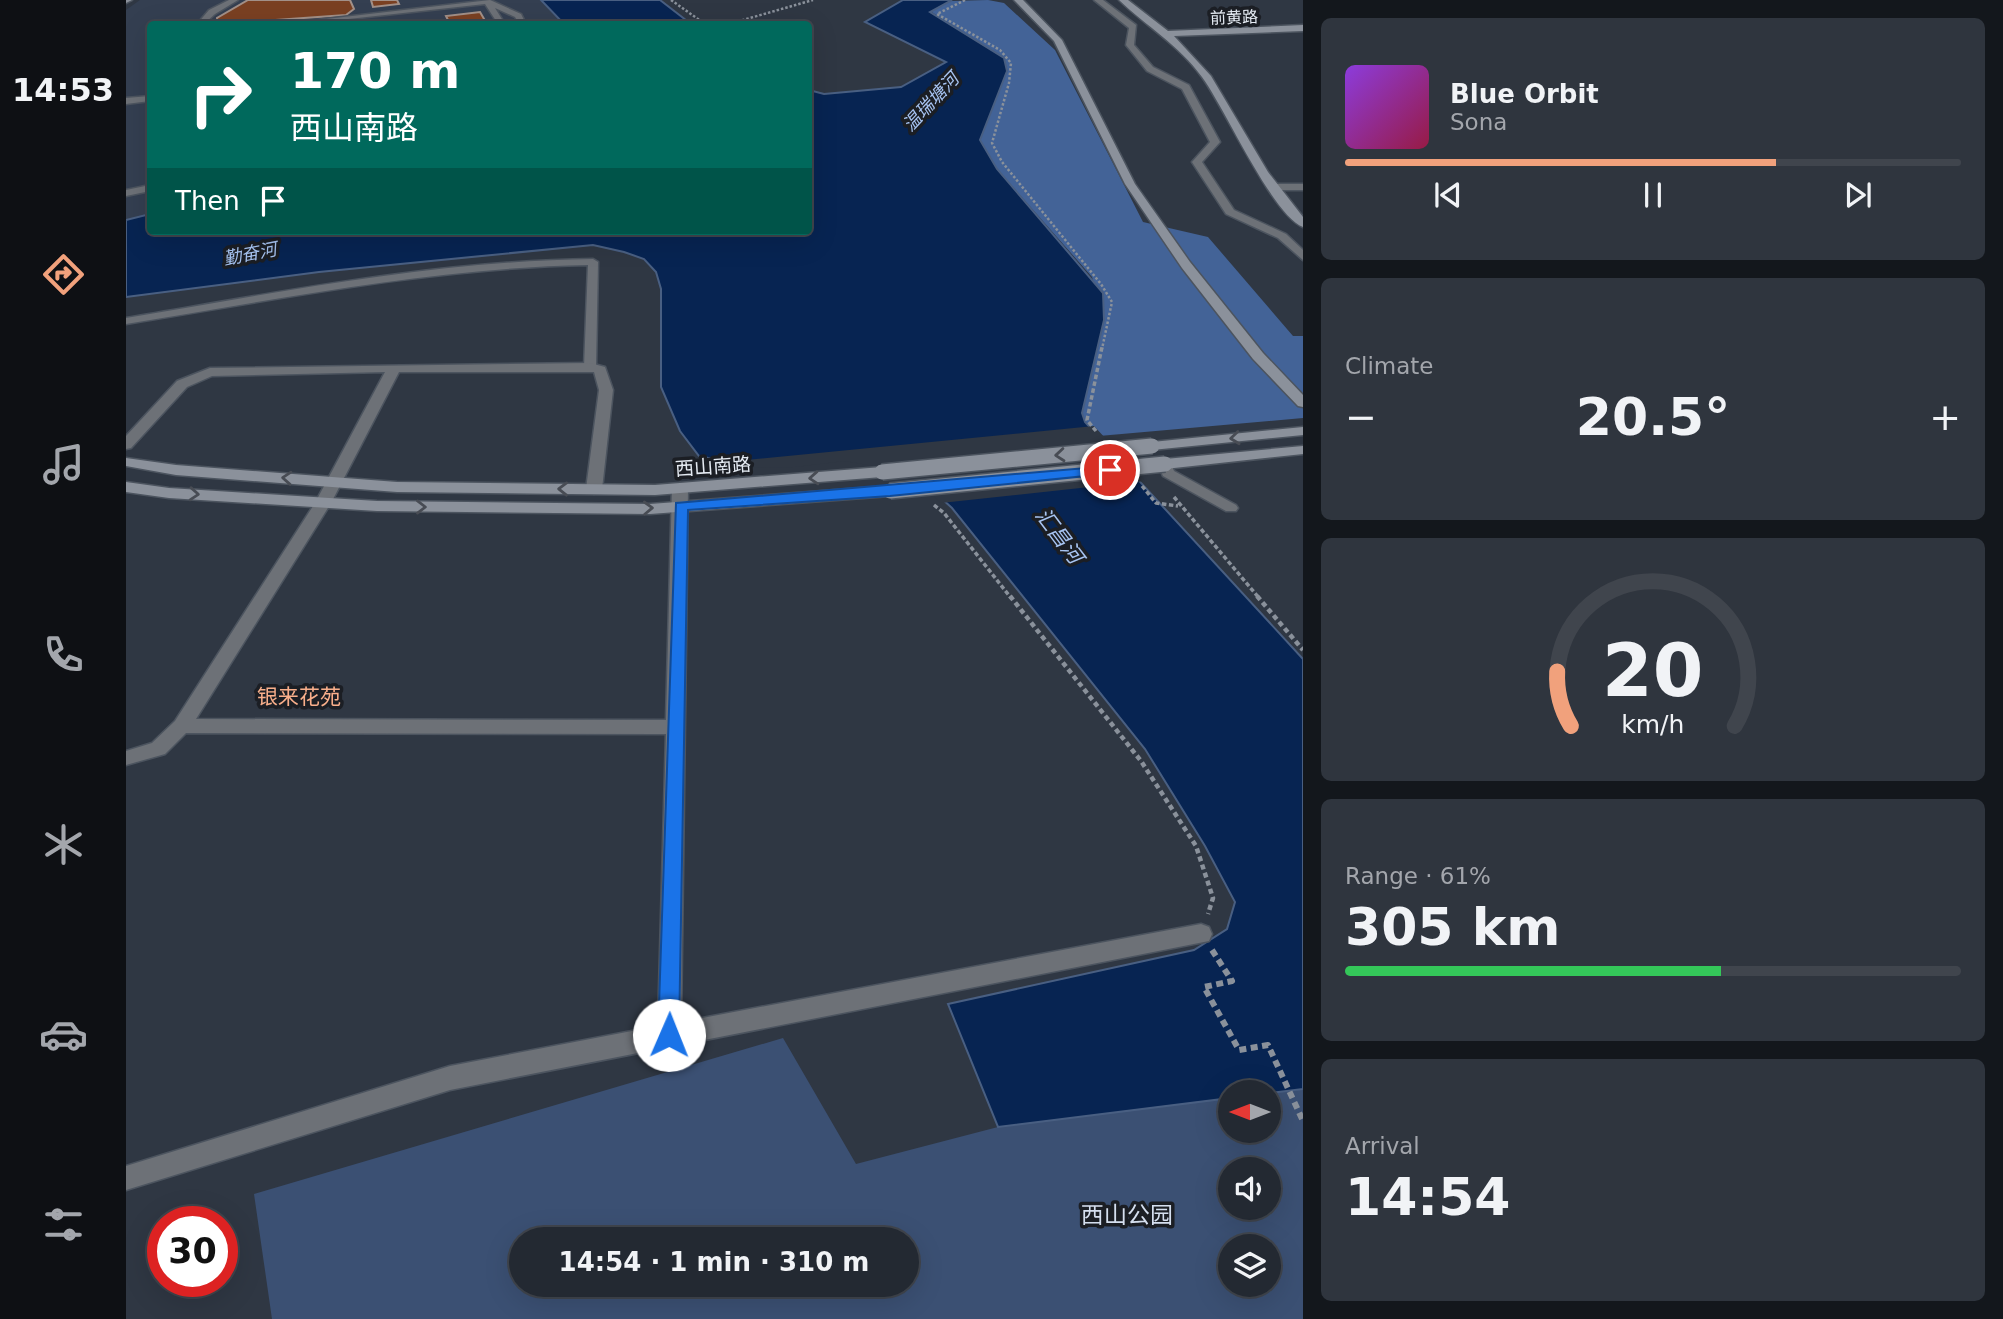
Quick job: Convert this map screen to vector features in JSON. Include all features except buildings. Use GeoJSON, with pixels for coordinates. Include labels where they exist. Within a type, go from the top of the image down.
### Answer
{"type":"FeatureCollection","features":[{"type":"Feature","properties":{"kind":"street"},"geometry":{"type":"LineString","coordinates":[[1018,0],[1058,40],[1130,184],[1186,265],[1258,356],[1303,403]]}},
{"type":"Feature","properties":{"kind":"street"},"geometry":{"type":"LineString","coordinates":[[1098,0],[1133,27],[1130,46],[1150,69],[1186,87],[1215,142],[1197,162],[1230,212],[1282,236],[1303,256]]}},
{"type":"Feature","properties":{"kind":"street"},"geometry":{"type":"LineString","coordinates":[[1123,0],[1166,34],[1205,76],[1273,187],[1303,224]]}},
{"type":"Feature","properties":{"kind":"street","name":"前黄路"},"geometry":{"type":"LineString","coordinates":[[1166,34],[1303,28]]}},
{"type":"Feature","properties":{"kind":"street"},"geometry":{"type":"LineString","coordinates":[[1273,187],[1303,187]]}},
{"type":"Feature","properties":{"kind":"street"},"geometry":{"type":"LineString","coordinates":[[126,445],[181,384],[210,372],[590,367],[600,370],[606,390],[594,489]]}},
{"type":"Feature","properties":{"kind":"street"},"geometry":{"type":"LineString","coordinates":[[126,758],[158,749],[182,726],[323,503],[394,368]]}},
{"type":"Feature","properties":{"kind":"street","name":"西山南路"},"geometry":{"type":"LineString","coordinates":[[126,462],[176,470],[397,487],[594,489],[680,497],[882,472],[1303,431]]}},
{"type":"Feature","properties":{"kind":"street","name":"西山南路"},"geometry":{"type":"LineString","coordinates":[[126,486],[169,493],[377,506],[890,491],[1167,469],[1303,450]]}},
{"type":"Feature","properties":{"kind":"street"},"geometry":{"type":"LineString","coordinates":[[669,1035],[680,497]]}},
{"type":"Feature","properties":{"kind":"street"},"geometry":{"type":"LineString","coordinates":[[182,726],[676,727]]}},
{"type":"Feature","properties":{"kind":"street"},"geometry":{"type":"LineString","coordinates":[[126,1178],[450,1078],[1201,934]]}},
{"type":"Feature","properties":{"kind":"lane"},"geometry":{"type":"LineString","coordinates":[[203,21],[212,12],[234,0]]}},
{"type":"Feature","properties":{"kind":"lane"},"geometry":{"type":"LineString","coordinates":[[486,1],[499,21]]}},
{"type":"Feature","properties":{"kind":"lane"},"geometry":{"type":"LineString","coordinates":[[351,21],[372,20],[486,1],[518,16],[521,21]]}},
{"type":"Feature","properties":{"kind":"lane"},"geometry":{"type":"LineString","coordinates":[[364,5],[372,20]]}},
{"type":"Feature","properties":{"kind":"lane"},"geometry":{"type":"LineString","coordinates":[[126,101],[147,99]]}},
{"type":"Feature","properties":{"kind":"lane"},"geometry":{"type":"LineString","coordinates":[[126,183],[147,179]]}},
{"type":"Feature","properties":{"kind":"lane"},"geometry":{"type":"LineString","coordinates":[[126,193],[147,189]]}},
{"type":"Feature","properties":{"kind":"lane"},"geometry":{"type":"LineString","coordinates":[[126,321],[425,270],[538,261],[593,262],[590,367]]}},
{"type":"Feature","properties":{"kind":"lane"},"geometry":{"type":"LineString","coordinates":[[1167,469],[1231,508]]}},
{"type":"Feature","properties":{"kind":"path"},"geometry":{"type":"LineString","coordinates":[[671,0],[701,21]]}},
{"type":"Feature","properties":{"kind":"path"},"geometry":{"type":"LineString","coordinates":[[740,21],[813,0]]}},
{"type":"Feature","properties":{"kind":"path"},"geometry":{"type":"LineString","coordinates":[[965,0],[937,14],[1000,50],[1011,63],[1009,83],[992,143],[1002,162],[1101,284],[1112,302],[1087,420],[1104,440]]}},
{"type":"Feature","properties":{"kind":"path"},"geometry":{"type":"LineString","coordinates":[[1167,469],[1170,489],[1179,506],[1303,650]]}},
{"type":"Feature","properties":{"kind":"path"},"geometry":{"type":"LineString","coordinates":[[1139,482],[1156,503],[1179,506]]}},
{"type":"Feature","properties":{"kind":"path"},"geometry":{"type":"LineString","coordinates":[[940,498],[926,500],[944,513],[1140,761],[1196,846],[1213,898],[1201,934],[1232,981],[1204,987],[1239,1049],[1268,1045],[1303,1121]]}},
{"type":"Feature","properties":{"kind":"shaded area"},"geometry":{"type":"Polygon","coordinates":[[[140,0],[541,0],[561,21],[147,21],[147,215],[126,220],[126,10],[140,0]]]}},
{"type":"Feature","properties":{"kind":"shaded area"},"geometry":{"type":"Polygon","coordinates":[[[988,0],[1004,3],[1055,50],[1143,222],[1208,237],[1293,336],[1303,336],[1303,418],[1099,436],[1085,422],[1082,413],[1104,320],[1092,277],[997,169],[979,140],[1007,71],[1004,58],[930,11],[951,1],[988,0]]]}},
{"type":"Feature","properties":{"kind":"green space","name":"西山公园"},"geometry":{"type":"Polygon","coordinates":[[[783,1038],[856,1164],[998,1127],[1218,1100],[1218,1143],[1281,1143],[1281,1092],[1303,1089],[1303,1319],[272,1319],[254,1194],[783,1038]]]}},
{"type":"Feature","properties":{"kind":"water"},"geometry":{"type":"Polygon","coordinates":[[[541,0],[660,0],[687,21],[561,21],[541,0]]]}},
{"type":"Feature","properties":{"kind":"water"},"geometry":{"type":"Polygon","coordinates":[[[903,0],[952,0],[930,12],[1004,58],[1007,71],[980,140],[997,169],[1103,293],[1104,320],[1082,413],[1085,422],[1303,659],[1303,1089],[1281,1092],[1281,1080],[1218,1080],[1218,1100],[998,1127],[948,1004],[1194,950],[1227,929],[1235,902],[1205,846],[1145,749],[952,508],[920,479],[891,466],[845,458],[736,464],[699,456],[680,431],[661,387],[661,289],[656,272],[644,259],[593,245],[319,272],[126,297],[126,220],[147,215],[147,235],[812,235],[812,91],[824,94],[901,87],[946,62],[865,22],[903,0]]]}},
{"type":"Feature","properties":{"kind":"pier"},"geometry":{"type":"Polygon","coordinates":[[[1094,426],[1145,481],[941,503],[918,482],[890,469],[845,461],[795,467],[736,468],[716,463],[1094,426]]]}},
{"type":"Feature","properties":{"kind":"district","name":"银来花苑"},"geometry":{"type":"Point","coordinates":[299,697]}},
{"type":"Feature","properties":{"kind":"route"},"geometry":{"type":"LineString","coordinates":[[669,1035],[681,506],[890,491],[1110,470]]}},
{"type":"Feature","properties":{"kind":"water label","name":"温瑞塘河"},"geometry":{"type":"Point","coordinates":[931,102]}},
{"type":"Feature","properties":{"kind":"water label","name":"勤奋河"},"geometry":{"type":"Point","coordinates":[250,254]}},
{"type":"Feature","properties":{"kind":"water label","name":"汇昌河"},"geometry":{"type":"Point","coordinates":[1059,536]}}]}
